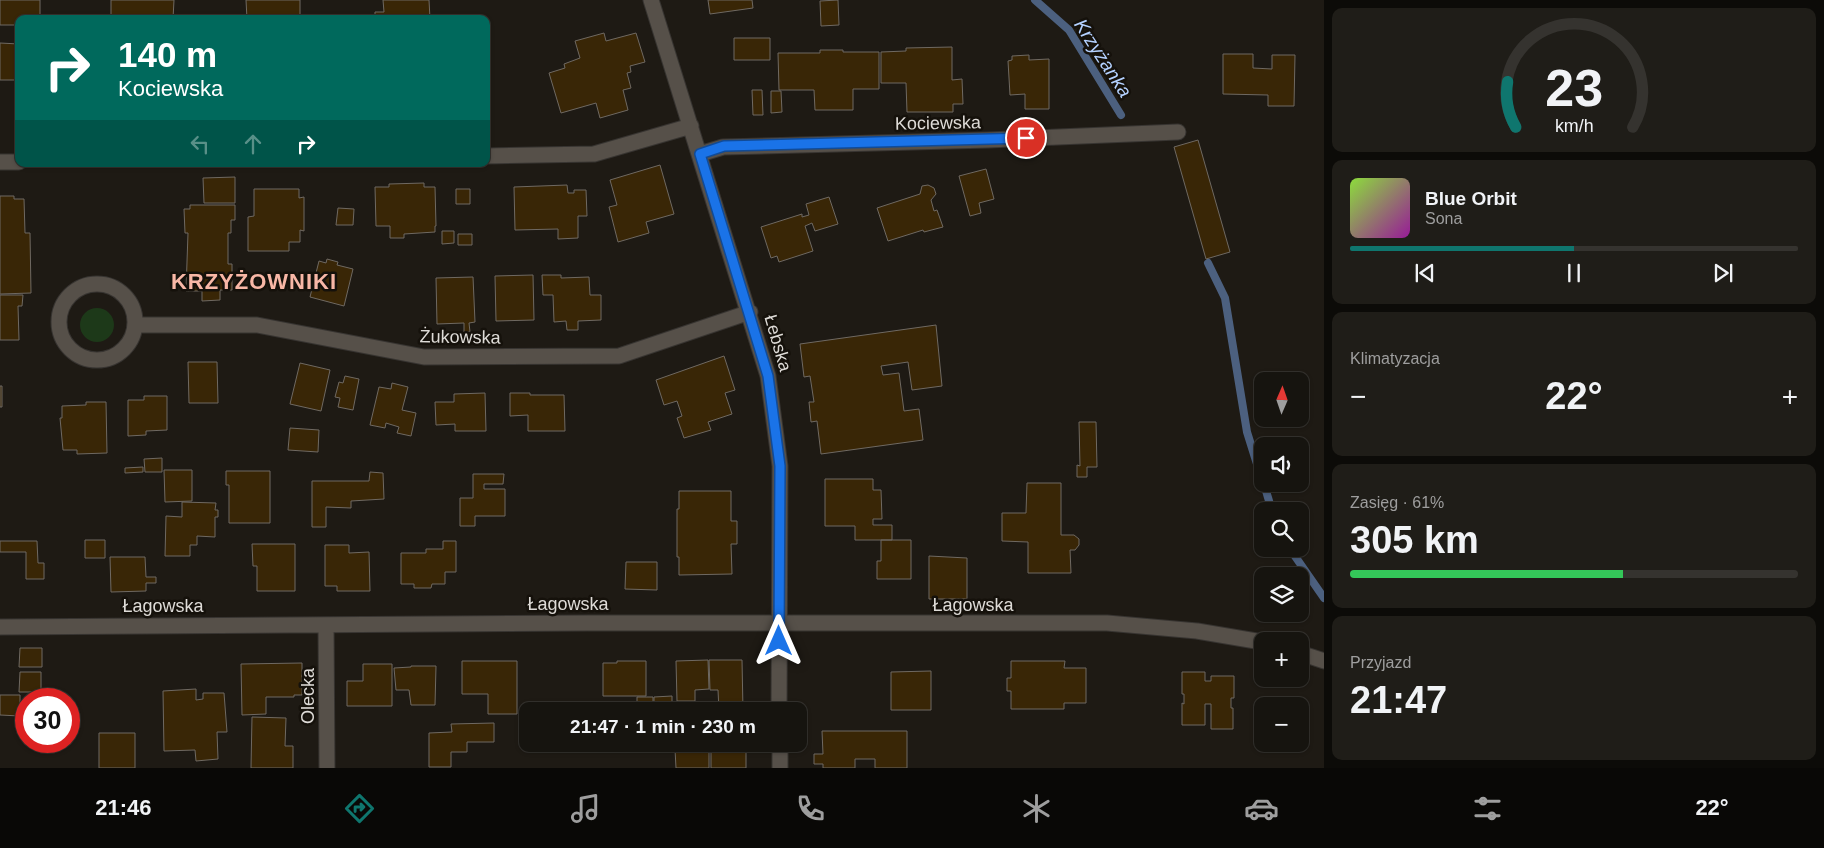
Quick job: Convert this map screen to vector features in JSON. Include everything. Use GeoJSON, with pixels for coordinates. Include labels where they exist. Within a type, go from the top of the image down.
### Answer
{"type":"FeatureCollection","features":[{"type":"Feature","properties":{"kind":"street","name":"Łebska"},"geometry":{"type":"LineString","coordinates":[[651,0],[750,312],[768,376],[780,466],[779,702]]}},
{"type":"Feature","properties":{"kind":"street"},"geometry":{"type":"LineString","coordinates":[[490,156],[594,154],[691,126]]}},
{"type":"Feature","properties":{"kind":"street","name":"Kociewska"},"geometry":{"type":"LineString","coordinates":[[700,154],[724,146],[988,140],[1178,132]]}},
{"type":"Feature","properties":{"kind":"street"},"geometry":{"type":"LineString","coordinates":[[0,162],[15,162]]}},
{"type":"Feature","properties":{"kind":"street"},"geometry":{"type":"LineString","coordinates":[[98,285],[110,287],[121,293],[129,302],[134,313],[135,325],[132,337],[125,348],[115,356],[103,360],[90,360],[78,355],[68,347],[62,336],[59,324],[61,311],[66,300],[75,291],[86,286],[98,285]]}},
{"type":"Feature","properties":{"kind":"street","name":"Żukowska"},"geometry":{"type":"LineString","coordinates":[[135,325],[257,325],[424,357],[619,356],[750,312]]}},
{"type":"Feature","properties":{"kind":"street","name":"Łagowska"},"geometry":{"type":"LineString","coordinates":[[0,627],[588,623],[1107,623],[1197,631],[1254,641]]}},
{"type":"Feature","properties":{"kind":"street","name":"Olecka"},"geometry":{"type":"LineString","coordinates":[[326,625],[327,768]]}},
{"type":"Feature","properties":{"kind":"street"},"geometry":{"type":"LineString","coordinates":[[1309,656],[1324,662]]}},
{"type":"Feature","properties":{"kind":"street"},"geometry":{"type":"LineString","coordinates":[[780,752],[780,768]]}},
{"type":"Feature","properties":{"kind":"green space"},"geometry":{"type":"Polygon","coordinates":[[[97,308],[104,309],[109,313],[113,318],[113,332],[109,337],[104,341],[97,342],[90,341],[85,337],[81,332],[80,325],[81,318],[85,313],[90,309],[97,308]]]}},
{"type":"Feature","properties":{"kind":"building"},"geometry":{"type":"Polygon","coordinates":[[[0,0],[40,0],[40,15],[15,15],[15,25],[0,25],[0,0]]]}},
{"type":"Feature","properties":{"kind":"building"},"geometry":{"type":"Polygon","coordinates":[[[111,0],[174,0],[173,15],[111,15],[111,0]]]}},
{"type":"Feature","properties":{"kind":"building"},"geometry":{"type":"Polygon","coordinates":[[[246,0],[300,0],[300,15],[247,15],[246,0]]]}},
{"type":"Feature","properties":{"kind":"building"},"geometry":{"type":"Polygon","coordinates":[[[383,0],[429,0],[430,15],[375,15],[375,12],[384,12],[383,0]]]}},
{"type":"Feature","properties":{"kind":"building"},"geometry":{"type":"Polygon","coordinates":[[[708,0],[752,0],[753,8],[710,14],[708,0]]]}},
{"type":"Feature","properties":{"kind":"building"},"geometry":{"type":"Polygon","coordinates":[[[838,0],[839,25],[821,26],[820,1],[838,0]]]}},
{"type":"Feature","properties":{"kind":"building"},"geometry":{"type":"Polygon","coordinates":[[[604,33],[606,41],[636,33],[645,62],[630,66],[631,72],[627,73],[631,88],[623,90],[628,110],[600,118],[596,103],[561,113],[549,73],[565,68],[564,64],[580,58],[575,41],[604,33]]]}},
{"type":"Feature","properties":{"kind":"building"},"geometry":{"type":"Polygon","coordinates":[[[734,38],[770,38],[770,60],[734,60],[734,38]]]}},
{"type":"Feature","properties":{"kind":"building"},"geometry":{"type":"Polygon","coordinates":[[[0,43],[15,44],[15,80],[0,80],[0,43]]]}},
{"type":"Feature","properties":{"kind":"building"},"geometry":{"type":"Polygon","coordinates":[[[952,47],[952,80],[962,79],[963,104],[953,104],[953,112],[907,112],[906,83],[881,83],[881,52],[906,51],[906,48],[952,47]]]}},
{"type":"Feature","properties":{"kind":"building"},"geometry":{"type":"Polygon","coordinates":[[[820,50],[879,52],[879,89],[853,89],[853,110],[815,110],[814,90],[779,90],[778,53],[820,53],[820,50]]]}},
{"type":"Feature","properties":{"kind":"building"},"geometry":{"type":"Polygon","coordinates":[[[1223,54],[1253,54],[1253,68],[1272,69],[1272,55],[1295,55],[1294,106],[1268,106],[1268,95],[1223,94],[1223,54]]]}},
{"type":"Feature","properties":{"kind":"building"},"geometry":{"type":"Polygon","coordinates":[[[1029,55],[1029,60],[1049,59],[1049,109],[1025,109],[1025,94],[1010,95],[1008,61],[1012,60],[1012,56],[1029,55]]]}},
{"type":"Feature","properties":{"kind":"building"},"geometry":{"type":"Polygon","coordinates":[[[752,90],[762,90],[763,115],[753,115],[752,90]]]}},
{"type":"Feature","properties":{"kind":"building"},"geometry":{"type":"Polygon","coordinates":[[[771,91],[781,91],[782,112],[771,113],[771,91]]]}},
{"type":"Feature","properties":{"kind":"building"},"geometry":{"type":"Polygon","coordinates":[[[1198,140],[1230,252],[1206,259],[1174,147],[1198,140]]]}},
{"type":"Feature","properties":{"kind":"building"},"geometry":{"type":"Polygon","coordinates":[[[660,165],[674,214],[646,222],[649,233],[618,242],[609,207],[617,205],[610,180],[660,165]]]}},
{"type":"Feature","properties":{"kind":"building"},"geometry":{"type":"Polygon","coordinates":[[[986,169],[994,199],[979,203],[981,213],[970,216],[959,176],[986,169]]]}},
{"type":"Feature","properties":{"kind":"building"},"geometry":{"type":"Polygon","coordinates":[[[235,177],[235,203],[204,203],[203,178],[235,177]]]}},
{"type":"Feature","properties":{"kind":"building"},"geometry":{"type":"Polygon","coordinates":[[[424,183],[424,187],[435,187],[435,232],[404,234],[404,238],[390,238],[390,226],[376,226],[375,187],[389,187],[389,184],[424,183]]]}},
{"type":"Feature","properties":{"kind":"building"},"geometry":{"type":"Polygon","coordinates":[[[567,185],[568,193],[574,193],[574,190],[586,190],[587,216],[578,216],[578,238],[558,239],[558,229],[515,230],[514,187],[567,185]]]}},
{"type":"Feature","properties":{"kind":"building"},"geometry":{"type":"Polygon","coordinates":[[[928,185],[934,188],[936,194],[931,200],[934,211],[937,210],[943,227],[924,232],[923,230],[888,241],[877,208],[920,194],[922,186],[928,185]]]}},
{"type":"Feature","properties":{"kind":"building"},"geometry":{"type":"Polygon","coordinates":[[[254,189],[299,189],[299,198],[304,197],[304,231],[300,230],[300,242],[289,242],[289,251],[248,251],[248,217],[254,216],[254,189]]]}},
{"type":"Feature","properties":{"kind":"building"},"geometry":{"type":"Polygon","coordinates":[[[456,189],[470,189],[470,204],[456,204],[456,189]]]}},
{"type":"Feature","properties":{"kind":"building"},"geometry":{"type":"Polygon","coordinates":[[[0,196],[14,196],[14,199],[24,199],[25,233],[30,233],[31,293],[0,294],[0,196]]]}},
{"type":"Feature","properties":{"kind":"building"},"geometry":{"type":"Polygon","coordinates":[[[829,197],[838,224],[815,231],[812,223],[805,226],[813,251],[779,262],[777,256],[771,258],[761,227],[802,214],[802,217],[809,215],[806,204],[829,197]]]}},
{"type":"Feature","properties":{"kind":"building"},"geometry":{"type":"Polygon","coordinates":[[[190,205],[235,205],[235,220],[231,220],[231,233],[228,233],[228,264],[232,264],[232,290],[220,290],[220,300],[202,301],[202,291],[186,291],[188,233],[185,233],[184,209],[190,209],[190,205]]]}},
{"type":"Feature","properties":{"kind":"building"},"geometry":{"type":"Polygon","coordinates":[[[338,208],[354,209],[353,225],[336,225],[338,208]]]}},
{"type":"Feature","properties":{"kind":"building"},"geometry":{"type":"Polygon","coordinates":[[[442,231],[454,231],[454,243],[442,244],[442,231]]]}},
{"type":"Feature","properties":{"kind":"building"},"geometry":{"type":"Polygon","coordinates":[[[458,234],[472,234],[472,245],[458,245],[458,234]]]}},
{"type":"Feature","properties":{"kind":"building"},"geometry":{"type":"Polygon","coordinates":[[[327,259],[338,262],[337,265],[353,269],[344,306],[310,297],[319,261],[326,263],[327,259]]]}},
{"type":"Feature","properties":{"kind":"building"},"geometry":{"type":"Polygon","coordinates":[[[533,275],[534,320],[496,321],[495,276],[533,275]]]}},
{"type":"Feature","properties":{"kind":"building"},"geometry":{"type":"Polygon","coordinates":[[[542,275],[561,275],[561,278],[589,277],[590,295],[601,295],[601,320],[578,321],[578,330],[567,330],[566,321],[554,322],[553,295],[543,295],[542,275]]]}},
{"type":"Feature","properties":{"kind":"building"},"geometry":{"type":"Polygon","coordinates":[[[473,277],[475,322],[469,323],[470,332],[464,332],[464,323],[437,324],[436,278],[473,277]]]}},
{"type":"Feature","properties":{"kind":"building"},"geometry":{"type":"Polygon","coordinates":[[[0,295],[23,295],[22,306],[18,306],[19,340],[0,340],[0,295]]]}},
{"type":"Feature","properties":{"kind":"building"},"geometry":{"type":"Polygon","coordinates":[[[936,325],[942,386],[912,390],[908,362],[881,366],[883,375],[899,373],[904,411],[919,409],[923,440],[821,454],[817,421],[811,422],[809,402],[814,402],[810,376],[804,377],[800,344],[936,325]]]}},
{"type":"Feature","properties":{"kind":"building"},"geometry":{"type":"Polygon","coordinates":[[[724,356],[735,390],[725,393],[732,414],[708,422],[711,430],[684,438],[677,418],[682,416],[677,401],[664,405],[656,380],[724,356]]]}},
{"type":"Feature","properties":{"kind":"building"},"geometry":{"type":"Polygon","coordinates":[[[188,362],[217,362],[218,403],[189,403],[188,362]]]}},
{"type":"Feature","properties":{"kind":"building"},"geometry":{"type":"Polygon","coordinates":[[[300,363],[330,370],[321,411],[290,404],[300,363]]]}},
{"type":"Feature","properties":{"kind":"building"},"geometry":{"type":"Polygon","coordinates":[[[345,376],[359,379],[353,410],[338,407],[340,398],[335,397],[339,382],[343,383],[345,376]]]}},
{"type":"Feature","properties":{"kind":"building"},"geometry":{"type":"Polygon","coordinates":[[[392,383],[408,387],[402,410],[416,413],[411,436],[397,433],[399,427],[386,423],[385,428],[370,425],[379,387],[391,389],[392,383]]]}},
{"type":"Feature","properties":{"kind":"building"},"geometry":{"type":"Polygon","coordinates":[[[0,386],[2,386],[2,407],[0,407],[0,386]]]}},
{"type":"Feature","properties":{"kind":"building"},"geometry":{"type":"Polygon","coordinates":[[[485,393],[486,431],[455,431],[455,424],[436,425],[435,402],[454,402],[454,394],[485,393]]]}},
{"type":"Feature","properties":{"kind":"building"},"geometry":{"type":"Polygon","coordinates":[[[510,393],[564,395],[565,431],[528,431],[528,415],[510,416],[510,393]]]}},
{"type":"Feature","properties":{"kind":"building"},"geometry":{"type":"Polygon","coordinates":[[[144,396],[167,396],[167,430],[146,431],[146,435],[128,436],[128,400],[144,400],[144,396]]]}},
{"type":"Feature","properties":{"kind":"building"},"geometry":{"type":"Polygon","coordinates":[[[86,402],[106,402],[107,453],[77,454],[77,450],[63,450],[60,418],[62,418],[62,406],[86,405],[86,402]]]}},
{"type":"Feature","properties":{"kind":"building"},"geometry":{"type":"Polygon","coordinates":[[[1079,422],[1096,422],[1097,467],[1087,467],[1087,477],[1077,477],[1077,465],[1080,466],[1079,422]]]}},
{"type":"Feature","properties":{"kind":"building"},"geometry":{"type":"Polygon","coordinates":[[[290,428],[319,430],[318,452],[288,450],[290,428]]]}},
{"type":"Feature","properties":{"kind":"building"},"geometry":{"type":"Polygon","coordinates":[[[162,458],[162,472],[145,472],[144,459],[162,458]]]}},
{"type":"Feature","properties":{"kind":"building"},"geometry":{"type":"Polygon","coordinates":[[[143,467],[143,472],[125,473],[125,468],[143,467]]]}},
{"type":"Feature","properties":{"kind":"building"},"geometry":{"type":"Polygon","coordinates":[[[164,470],[192,470],[192,501],[165,502],[164,470]]]}},
{"type":"Feature","properties":{"kind":"building"},"geometry":{"type":"Polygon","coordinates":[[[226,471],[270,471],[270,523],[229,523],[229,485],[226,485],[226,471]]]}},
{"type":"Feature","properties":{"kind":"building"},"geometry":{"type":"Polygon","coordinates":[[[370,472],[383,473],[384,499],[351,501],[351,508],[326,507],[326,527],[312,527],[312,481],[369,481],[370,472]]]}},
{"type":"Feature","properties":{"kind":"building"},"geometry":{"type":"Polygon","coordinates":[[[473,474],[504,474],[503,484],[484,484],[484,489],[505,489],[505,516],[475,516],[475,526],[460,526],[460,498],[473,498],[473,474]]]}},
{"type":"Feature","properties":{"kind":"building"},"geometry":{"type":"Polygon","coordinates":[[[825,479],[873,479],[873,490],[881,490],[882,519],[873,519],[873,525],[892,525],[892,540],[855,540],[855,526],[825,526],[825,479]]]}},
{"type":"Feature","properties":{"kind":"building"},"geometry":{"type":"Polygon","coordinates":[[[1027,483],[1061,483],[1061,535],[1074,535],[1079,539],[1079,545],[1075,550],[1070,550],[1071,573],[1028,573],[1028,542],[1002,541],[1002,513],[1026,513],[1027,483]]]}},
{"type":"Feature","properties":{"kind":"building"},"geometry":{"type":"Polygon","coordinates":[[[679,491],[731,491],[731,521],[737,521],[737,544],[731,544],[732,574],[679,575],[677,509],[679,509],[679,491]]]}},
{"type":"Feature","properties":{"kind":"building"},"geometry":{"type":"Polygon","coordinates":[[[182,502],[216,503],[215,510],[218,510],[218,517],[215,517],[215,537],[197,536],[197,545],[190,545],[190,556],[165,556],[166,516],[182,517],[182,502]]]}},
{"type":"Feature","properties":{"kind":"building"},"geometry":{"type":"Polygon","coordinates":[[[85,540],[105,540],[105,558],[85,558],[85,540]]]}},
{"type":"Feature","properties":{"kind":"building"},"geometry":{"type":"Polygon","coordinates":[[[881,540],[911,540],[911,579],[877,579],[877,561],[881,561],[881,540]]]}},
{"type":"Feature","properties":{"kind":"building"},"geometry":{"type":"Polygon","coordinates":[[[0,541],[37,541],[38,563],[44,563],[44,579],[26,579],[26,552],[0,552],[0,541]]]}},
{"type":"Feature","properties":{"kind":"building"},"geometry":{"type":"Polygon","coordinates":[[[443,541],[456,541],[456,572],[445,572],[445,584],[432,584],[431,588],[414,588],[414,584],[401,584],[401,553],[426,553],[426,549],[443,549],[443,541]]]}},
{"type":"Feature","properties":{"kind":"building"},"geometry":{"type":"Polygon","coordinates":[[[252,544],[295,544],[295,591],[257,591],[257,566],[253,566],[252,544]]]}},
{"type":"Feature","properties":{"kind":"building"},"geometry":{"type":"Polygon","coordinates":[[[325,545],[349,545],[349,553],[369,552],[370,591],[337,591],[337,586],[325,586],[325,545]]]}},
{"type":"Feature","properties":{"kind":"building"},"geometry":{"type":"Polygon","coordinates":[[[929,556],[967,558],[967,599],[929,599],[929,556]]]}},
{"type":"Feature","properties":{"kind":"building"},"geometry":{"type":"Polygon","coordinates":[[[110,557],[145,557],[146,577],[156,577],[156,583],[146,583],[146,591],[111,592],[110,557]]]}},
{"type":"Feature","properties":{"kind":"building"},"geometry":{"type":"Polygon","coordinates":[[[626,562],[657,562],[657,590],[625,589],[626,562]]]}},
{"type":"Feature","properties":{"kind":"building"},"geometry":{"type":"Polygon","coordinates":[[[20,648],[42,648],[42,667],[19,667],[20,648]]]}},
{"type":"Feature","properties":{"kind":"building"},"geometry":{"type":"Polygon","coordinates":[[[708,660],[709,689],[695,690],[695,701],[677,701],[676,661],[708,660]]]}},
{"type":"Feature","properties":{"kind":"building"},"geometry":{"type":"Polygon","coordinates":[[[709,660],[742,660],[743,702],[719,702],[718,690],[710,690],[709,660]]]}},
{"type":"Feature","properties":{"kind":"building"},"geometry":{"type":"Polygon","coordinates":[[[462,661],[517,661],[517,714],[488,714],[488,694],[462,694],[462,661]]]}},
{"type":"Feature","properties":{"kind":"building"},"geometry":{"type":"Polygon","coordinates":[[[617,661],[646,661],[646,696],[603,696],[603,663],[617,663],[617,661]]]}},
{"type":"Feature","properties":{"kind":"building"},"geometry":{"type":"Polygon","coordinates":[[[1011,661],[1065,661],[1064,668],[1086,668],[1086,703],[1064,703],[1064,709],[1011,709],[1011,691],[1007,691],[1007,678],[1011,678],[1011,661]]]}},
{"type":"Feature","properties":{"kind":"building"},"geometry":{"type":"Polygon","coordinates":[[[302,663],[302,695],[294,695],[294,697],[266,697],[266,714],[242,715],[241,664],[302,663]]]}},
{"type":"Feature","properties":{"kind":"building"},"geometry":{"type":"Polygon","coordinates":[[[363,664],[392,664],[392,706],[347,706],[347,681],[363,681],[363,664]]]}},
{"type":"Feature","properties":{"kind":"building"},"geometry":{"type":"Polygon","coordinates":[[[436,666],[435,705],[411,705],[409,690],[396,690],[394,668],[436,666]]]}},
{"type":"Feature","properties":{"kind":"building"},"geometry":{"type":"Polygon","coordinates":[[[931,671],[931,710],[891,710],[891,672],[931,671]]]}},
{"type":"Feature","properties":{"kind":"building"},"geometry":{"type":"Polygon","coordinates":[[[20,672],[41,672],[41,688],[19,688],[20,672]]]}},
{"type":"Feature","properties":{"kind":"building"},"geometry":{"type":"Polygon","coordinates":[[[1182,672],[1205,672],[1205,681],[1211,681],[1211,676],[1234,676],[1234,698],[1231,698],[1233,729],[1211,729],[1211,704],[1205,704],[1205,725],[1182,725],[1184,694],[1182,694],[1182,672]]]}},
{"type":"Feature","properties":{"kind":"building"},"geometry":{"type":"Polygon","coordinates":[[[196,689],[196,700],[203,699],[203,693],[224,693],[227,732],[217,732],[218,759],[196,761],[195,750],[164,751],[163,691],[196,689]]]}},
{"type":"Feature","properties":{"kind":"building"},"geometry":{"type":"Polygon","coordinates":[[[0,695],[15,695],[15,716],[0,715],[0,695]]]}},
{"type":"Feature","properties":{"kind":"building"},"geometry":{"type":"Polygon","coordinates":[[[672,696],[672,702],[654,702],[654,697],[672,696]]]}},
{"type":"Feature","properties":{"kind":"building"},"geometry":{"type":"Polygon","coordinates":[[[637,697],[653,697],[653,702],[637,702],[637,697]]]}},
{"type":"Feature","properties":{"kind":"building"},"geometry":{"type":"Polygon","coordinates":[[[252,717],[286,718],[285,746],[293,746],[293,768],[251,768],[252,717]]]}},
{"type":"Feature","properties":{"kind":"building"},"geometry":{"type":"Polygon","coordinates":[[[494,723],[494,742],[467,742],[467,752],[451,752],[451,767],[429,767],[429,733],[452,732],[451,724],[494,723]]]}},
{"type":"Feature","properties":{"kind":"building"},"geometry":{"type":"Polygon","coordinates":[[[822,731],[907,731],[907,768],[875,768],[875,759],[855,759],[855,768],[823,768],[823,764],[814,764],[814,754],[823,754],[822,731]]]}},
{"type":"Feature","properties":{"kind":"building"},"geometry":{"type":"Polygon","coordinates":[[[99,733],[135,733],[135,768],[99,768],[99,733]]]}},
{"type":"Feature","properties":{"kind":"building"},"geometry":{"type":"Polygon","coordinates":[[[675,752],[709,752],[709,768],[676,768],[675,752]]]}},
{"type":"Feature","properties":{"kind":"building"},"geometry":{"type":"Polygon","coordinates":[[[711,752],[746,752],[746,768],[711,768],[711,752]]]}},
{"type":"Feature","properties":{"kind":"waterway","name":"Krzyżanka"},"geometry":{"type":"LineString","coordinates":[[1035,0],[1069,30],[1121,115]]}},
{"type":"Feature","properties":{"kind":"waterway","name":"Krzyżanka"},"geometry":{"type":"LineString","coordinates":[[1208,263],[1225,298],[1247,432],[1254,454]]}},
{"type":"Feature","properties":{"kind":"waterway","name":"Krzyżanka"},"geometry":{"type":"LineString","coordinates":[[1266,492],[1269,502]]}},
{"type":"Feature","properties":{"kind":"waterway","name":"Krzyżanka"},"geometry":{"type":"LineString","coordinates":[[1296,557],[1324,598]]}},
{"type":"Feature","properties":{"kind":"district","name":"KRZYŻOWNIKI"},"geometry":{"type":"Point","coordinates":[254,281]}},
{"type":"Feature","properties":{"kind":"route"},"geometry":{"type":"LineString","coordinates":[[779,641],[780,466],[768,376],[700,154],[724,146],[1026,138]]}}]}
